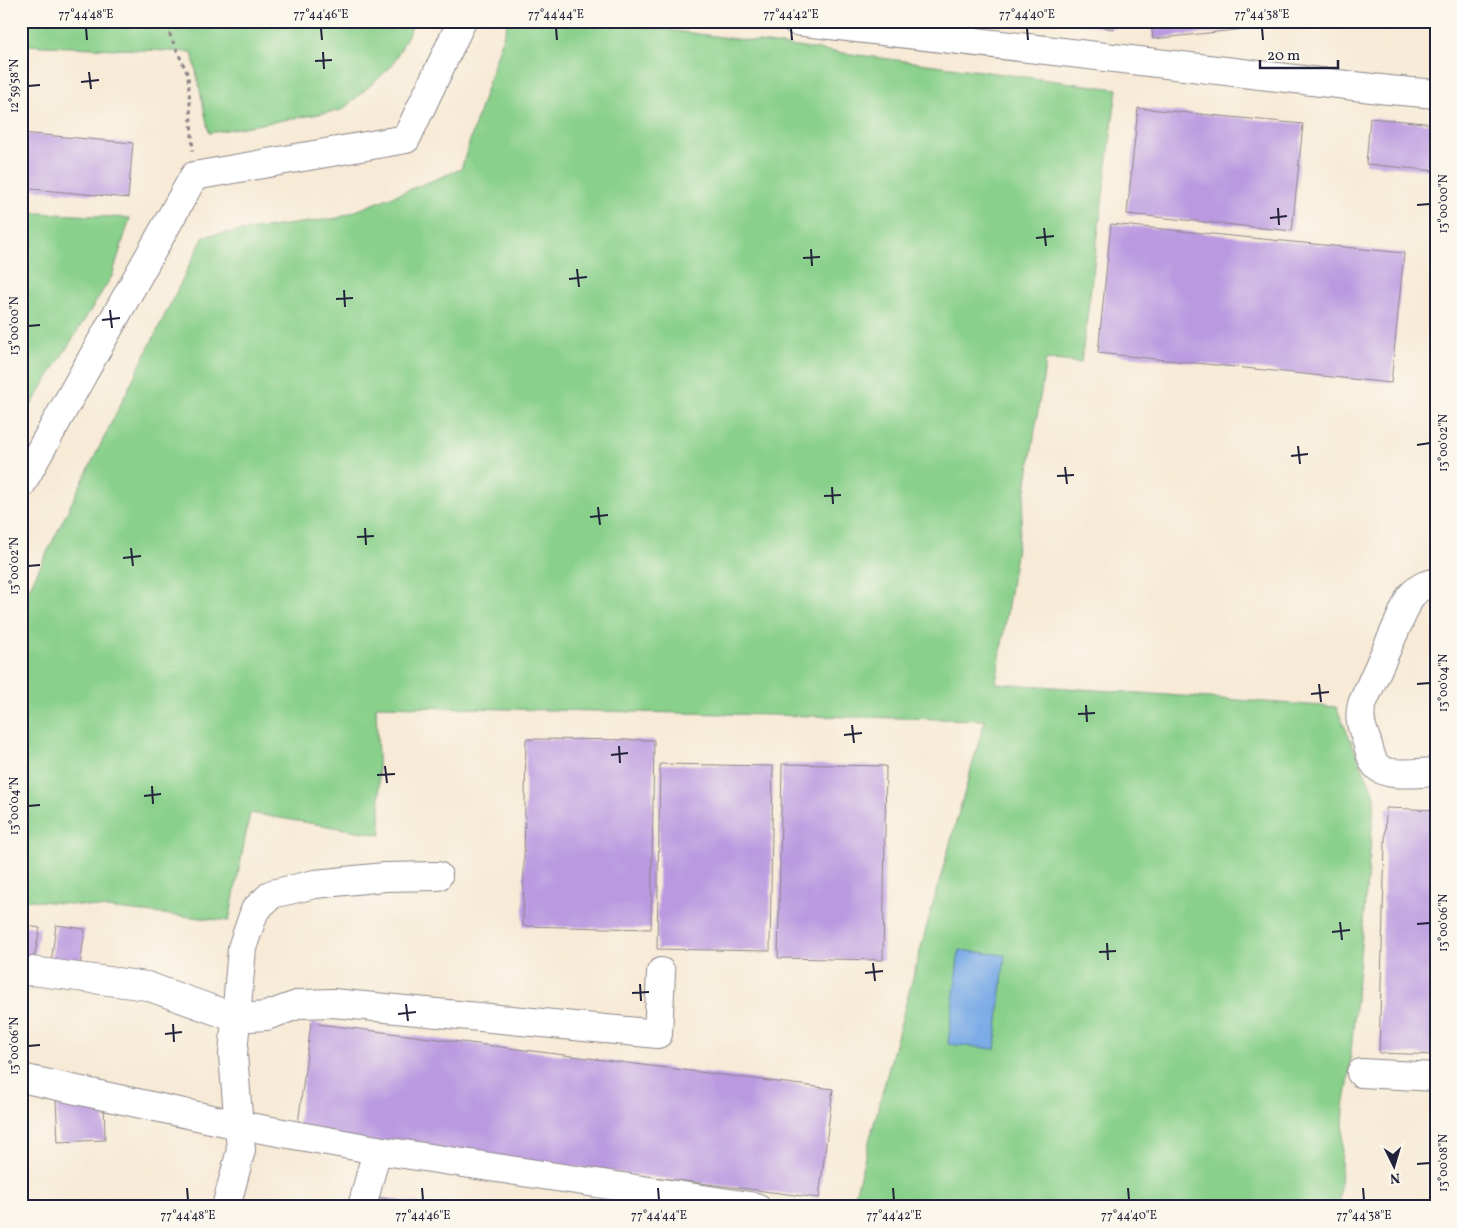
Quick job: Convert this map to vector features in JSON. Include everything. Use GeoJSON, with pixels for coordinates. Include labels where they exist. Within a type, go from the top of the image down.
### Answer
{"type":"FeatureCollection","features":[{"type":"Feature","properties":{"kind":"street"},"geometry":{"type":"LineString","coordinates":[[21,485],[194,176],[406,139],[462,21]]}},
{"type":"Feature","properties":{"kind":"street"},"geometry":{"type":"LineString","coordinates":[[796,21],[1436,94]]}},
{"type":"Feature","properties":{"kind":"street"},"geometry":{"type":"LineString","coordinates":[[1436,583],[1418,588],[1410,597],[1359,712],[1360,721],[1375,764],[1385,771],[1396,773],[1436,772]]}},
{"type":"Feature","properties":{"kind":"street"},"geometry":{"type":"LineString","coordinates":[[226,1207],[241,1150],[233,1055],[242,948],[255,910],[272,894],[315,884],[438,876]]}},
{"type":"Feature","properties":{"kind":"street"},"geometry":{"type":"LineString","coordinates":[[21,972],[32,971],[147,986],[236,1018],[266,1016],[300,1004],[333,1003],[658,1034],[661,972]]}},
{"type":"Feature","properties":{"kind":"street"},"geometry":{"type":"LineString","coordinates":[[1361,1073],[1436,1077]]}},
{"type":"Feature","properties":{"kind":"street"},"geometry":{"type":"LineString","coordinates":[[21,1078],[239,1125],[377,1150],[756,1207]]}},
{"type":"Feature","properties":{"kind":"street"},"geometry":{"type":"LineString","coordinates":[[362,1207],[377,1150]]}},
{"type":"Feature","properties":{"kind":"path"},"geometry":{"type":"LineString","coordinates":[[160,21],[166,26],[188,75],[194,176]]}},
{"type":"Feature","properties":{"kind":"green space"},"geometry":{"type":"Polygon","coordinates":[[[21,21],[415,21],[392,66],[342,110],[209,133],[192,52],[21,45],[21,21]]]}},
{"type":"Feature","properties":{"kind":"green space"},"geometry":{"type":"Polygon","coordinates":[[[508,21],[600,21],[1117,89],[1081,363],[1046,359],[996,683],[1336,707],[1375,796],[1348,1084],[1344,1107],[1339,1207],[871,1207],[853,1202],[927,925],[985,720],[376,706],[381,835],[250,813],[229,921],[21,899],[21,605],[204,236],[338,218],[461,169],[508,21]]]}},
{"type":"Feature","properties":{"kind":"green space"},"geometry":{"type":"Polygon","coordinates":[[[21,212],[130,218],[112,276],[21,421],[21,212]]]}},
{"type":"Feature","properties":{"kind":"water"},"geometry":{"type":"Polygon","coordinates":[[[959,950],[1005,955],[995,1049],[948,1044],[959,950]]]}},
{"type":"Feature","properties":{"kind":"building"},"geometry":{"type":"Polygon","coordinates":[[[1069,21],[1114,21],[1113,29],[1069,21]]]}},
{"type":"Feature","properties":{"kind":"building"},"geometry":{"type":"Polygon","coordinates":[[[1151,21],[1262,21],[1263,27],[1153,39],[1151,21]]]}},
{"type":"Feature","properties":{"kind":"building"},"geometry":{"type":"Polygon","coordinates":[[[1138,108],[1303,124],[1292,231],[1127,214],[1138,108]]]}},
{"type":"Feature","properties":{"kind":"building"},"geometry":{"type":"Polygon","coordinates":[[[1370,118],[1436,124],[1436,171],[1366,164],[1370,118]]]}},
{"type":"Feature","properties":{"kind":"building"},"geometry":{"type":"Polygon","coordinates":[[[21,133],[133,143],[128,198],[21,188],[21,133]]]}},
{"type":"Feature","properties":{"kind":"building"},"geometry":{"type":"Polygon","coordinates":[[[1111,224],[1404,253],[1391,383],[1098,353],[1111,224]]]}},
{"type":"Feature","properties":{"kind":"building"},"geometry":{"type":"Polygon","coordinates":[[[526,739],[654,740],[651,929],[523,926],[526,739]]]}},
{"type":"Feature","properties":{"kind":"building"},"geometry":{"type":"Polygon","coordinates":[[[660,764],[773,766],[770,951],[657,949],[660,764]]]}},
{"type":"Feature","properties":{"kind":"building"},"geometry":{"type":"Polygon","coordinates":[[[782,764],[886,766],[883,960],[778,958],[782,764]]]}},
{"type":"Feature","properties":{"kind":"building"},"geometry":{"type":"Polygon","coordinates":[[[1386,808],[1436,810],[1436,1055],[1379,1053],[1386,808]]]}},
{"type":"Feature","properties":{"kind":"building"},"geometry":{"type":"Polygon","coordinates":[[[21,925],[40,928],[32,968],[21,966],[21,925]]]}},
{"type":"Feature","properties":{"kind":"building"},"geometry":{"type":"Polygon","coordinates":[[[56,925],[85,929],[80,967],[51,964],[56,925]]]}},
{"type":"Feature","properties":{"kind":"building"},"geometry":{"type":"Polygon","coordinates":[[[311,1023],[833,1089],[819,1198],[297,1132],[311,1023]]]}},
{"type":"Feature","properties":{"kind":"building"},"geometry":{"type":"Polygon","coordinates":[[[104,1097],[105,1140],[58,1142],[56,1099],[104,1097]]]}},
{"type":"Feature","properties":{"kind":"building"},"geometry":{"type":"Polygon","coordinates":[[[365,1195],[432,1206],[432,1207],[363,1207],[365,1195]]]}}]}
